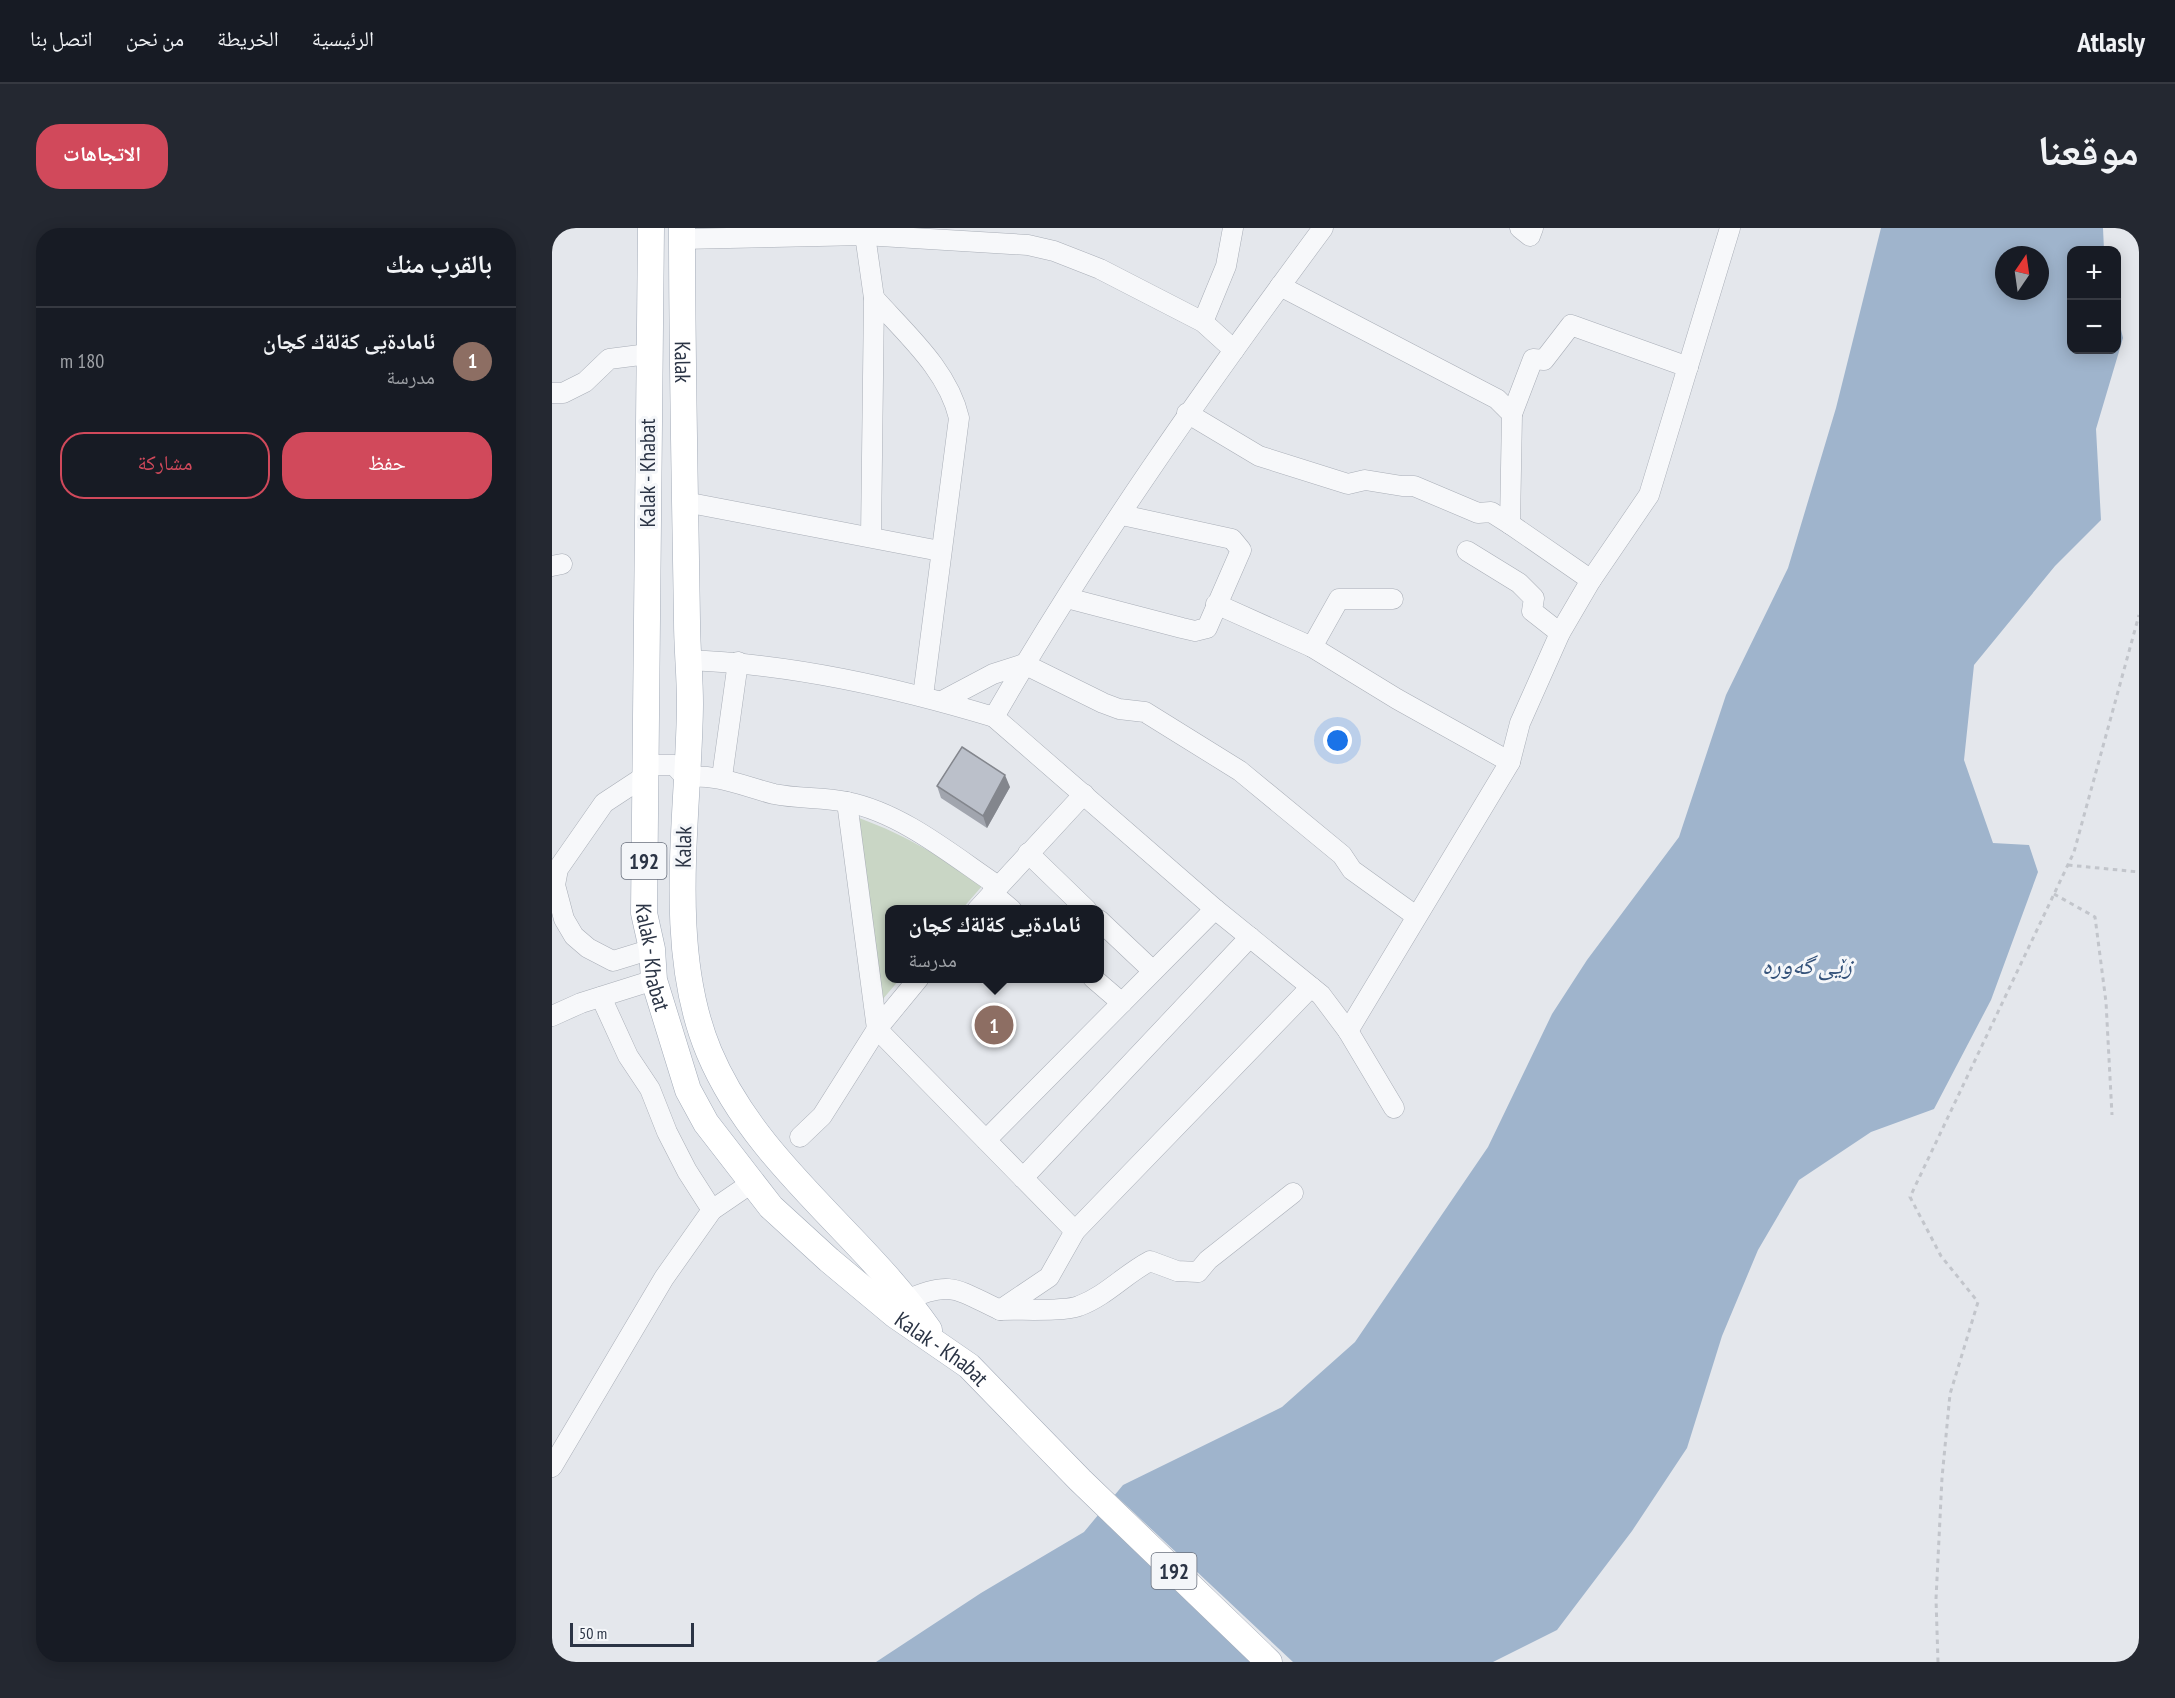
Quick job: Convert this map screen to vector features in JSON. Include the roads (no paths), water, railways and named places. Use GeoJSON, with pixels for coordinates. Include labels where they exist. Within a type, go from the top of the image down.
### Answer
{"type":"FeatureCollection","features":[{"type":"Feature","properties":{"kind":"main road","name":"Kalak - Khabat"},"geometry":{"type":"LineString","coordinates":[[651,228],[644,913],[652,949],[654,980],[688,1090],[706,1123],[771,1207],[829,1260],[929,1341],[969,1366],[1080,1480],[1269,1662]]}},
{"type":"Feature","properties":{"kind":"main road","name":"Kalak"},"geometry":{"type":"LineString","coordinates":[[682,233],[687,660],[690,704],[682,870],[688,962],[694,1008],[709,1052],[730,1094],[755,1133],[785,1169],[878,1265],[907,1300],[935,1340],[969,1366]]}},
{"type":"Feature","properties":{"kind":"main road"},"geometry":{"type":"LineString","coordinates":[[645,696],[647,705],[664,714],[671,714],[677,708],[690,704]]}},
{"type":"Feature","properties":{"kind":"street"},"geometry":{"type":"LineString","coordinates":[[1203,322],[1226,266],[1233,228]]}},
{"type":"Feature","properties":{"kind":"street"},"geometry":{"type":"LineString","coordinates":[[994,717],[1024,664],[1187,413],[1323,228]]}},
{"type":"Feature","properties":{"kind":"street"},"geometry":{"type":"LineString","coordinates":[[1348,1031],[1510,762],[1520,723],[1560,633],[1591,580],[1649,495],[1730,228]]}},
{"type":"Feature","properties":{"kind":"street"},"geometry":{"type":"LineString","coordinates":[[864,232],[874,298],[871,537]]}},
{"type":"Feature","properties":{"kind":"street"},"geometry":{"type":"LineString","coordinates":[[682,233],[950,234],[1054,251],[1100,269],[1203,322],[1234,350]]}},
{"type":"Feature","properties":{"kind":"street"},"geometry":{"type":"LineString","coordinates":[[1280,286],[1497,399],[1512,414]]}},
{"type":"Feature","properties":{"kind":"street"},"geometry":{"type":"LineString","coordinates":[[874,298],[937,370],[954,398],[958,418],[940,551],[932,699]]}},
{"type":"Feature","properties":{"kind":"street"},"geometry":{"type":"LineString","coordinates":[[1510,524],[1512,414],[1533,359],[1544,360],[1571,325],[1688,367]]}},
{"type":"Feature","properties":{"kind":"street"},"geometry":{"type":"LineString","coordinates":[[552,393],[563,393],[585,382],[609,359],[648,354]]}},
{"type":"Feature","properties":{"kind":"street"},"geometry":{"type":"LineString","coordinates":[[1187,413],[1259,456],[1348,484],[1365,480],[1414,486],[1478,513],[1491,512],[1591,580]]}},
{"type":"Feature","properties":{"kind":"street"},"geometry":{"type":"LineString","coordinates":[[685,502],[940,551]]}},
{"type":"Feature","properties":{"kind":"street"},"geometry":{"type":"LineString","coordinates":[[1067,598],[1195,631],[1207,628],[1240,550],[1232,539],[1122,514]]}},
{"type":"Feature","properties":{"kind":"street"},"geometry":{"type":"LineString","coordinates":[[1467,551],[1519,583],[1534,598],[1532,611],[1560,633]]}},
{"type":"Feature","properties":{"kind":"street"},"geometry":{"type":"LineString","coordinates":[[1312,647],[1340,599],[1393,599]]}},
{"type":"Feature","properties":{"kind":"street"},"geometry":{"type":"LineString","coordinates":[[1216,604],[1312,647],[1396,699],[1510,762]]}},
{"type":"Feature","properties":{"kind":"street"},"geometry":{"type":"LineString","coordinates":[[687,660],[738,662],[878,685],[994,717],[1215,909],[1321,995],[1348,1031],[1394,1108]]}},
{"type":"Feature","properties":{"kind":"street"},"geometry":{"type":"LineString","coordinates":[[722,777],[738,662]]}},
{"type":"Feature","properties":{"kind":"street"},"geometry":{"type":"LineString","coordinates":[[932,699],[1024,664],[1103,703],[1119,709],[1145,712],[1240,771],[1342,855],[1352,870],[1416,916]]}},
{"type":"Feature","properties":{"kind":"street"},"geometry":{"type":"LineString","coordinates":[[652,949],[613,961],[588,948],[574,936],[564,919],[555,885],[558,869],[604,803],[645,776],[647,769],[668,763],[674,765],[685,777],[722,777],[748,788],[794,798],[847,802],[899,822],[995,890],[1008,905]]}},
{"type":"Feature","properties":{"kind":"street"},"geometry":{"type":"LineString","coordinates":[[981,905],[1084,794]]}},
{"type":"Feature","properties":{"kind":"street"},"geometry":{"type":"LineString","coordinates":[[847,802],[877,1029],[1075,1231]]}},
{"type":"Feature","properties":{"kind":"street"},"geometry":{"type":"LineString","coordinates":[[1028,853],[1084,905]]}},
{"type":"Feature","properties":{"kind":"street"},"geometry":{"type":"LineString","coordinates":[[986,1140],[1215,909]]}},
{"type":"Feature","properties":{"kind":"street"},"geometry":{"type":"LineString","coordinates":[[1104,925],[1153,971]]}},
{"type":"Feature","properties":{"kind":"street"},"geometry":{"type":"LineString","coordinates":[[1023,1178],[1250,937]]}},
{"type":"Feature","properties":{"kind":"street"},"geometry":{"type":"LineString","coordinates":[[552,1016],[654,980]]}},
{"type":"Feature","properties":{"kind":"street"},"geometry":{"type":"LineString","coordinates":[[800,1137],[822,1116],[877,1029],[915,983]]}},
{"type":"Feature","properties":{"kind":"street"},"geometry":{"type":"LineString","coordinates":[[1099,983],[1122,1003]]}},
{"type":"Feature","properties":{"kind":"street"},"geometry":{"type":"LineString","coordinates":[[1000,1310],[1049,1277],[1075,1231],[1311,987]]}},
{"type":"Feature","properties":{"kind":"street"},"geometry":{"type":"LineString","coordinates":[[601,997],[628,1056],[650,1089],[667,1132],[687,1171],[712,1210]]}},
{"type":"Feature","properties":{"kind":"street"},"geometry":{"type":"LineString","coordinates":[[552,1467],[664,1278],[712,1210],[753,1182]]}},
{"type":"Feature","properties":{"kind":"street"},"geometry":{"type":"LineString","coordinates":[[907,1300],[931,1288],[957,1290],[1000,1310],[1077,1307],[1107,1292],[1129,1272],[1150,1261],[1177,1271],[1198,1272],[1208,1260],[1293,1193]]}},
{"type":"Feature","properties":{"kind":"water","name":"زێی گەورە"},"geometry":{"type":"Polygon","coordinates":[[[1881,228],[2103,228],[2104,246],[2067,246],[2067,354],[2118,354],[2096,429],[2101,520],[2055,566],[1974,665],[1964,760],[1993,843],[2029,845],[2038,872],[1991,1000],[1934,1109],[1871,1132],[1799,1180],[1758,1250],[1722,1336],[1687,1448],[1632,1531],[1557,1630],[1493,1662],[876,1662],[981,1593],[1084,1532],[1123,1485],[1282,1407],[1355,1342],[1488,1147],[1552,1014],[1587,960],[1679,837],[1726,695],[1788,568],[1836,408],[1881,228]]]}},
{"type":"Feature","properties":{"kind":"place","name":"ئامادةيى كةلةك كچان"},"geometry":{"type":"Point","coordinates":[994,1025]}}]}
